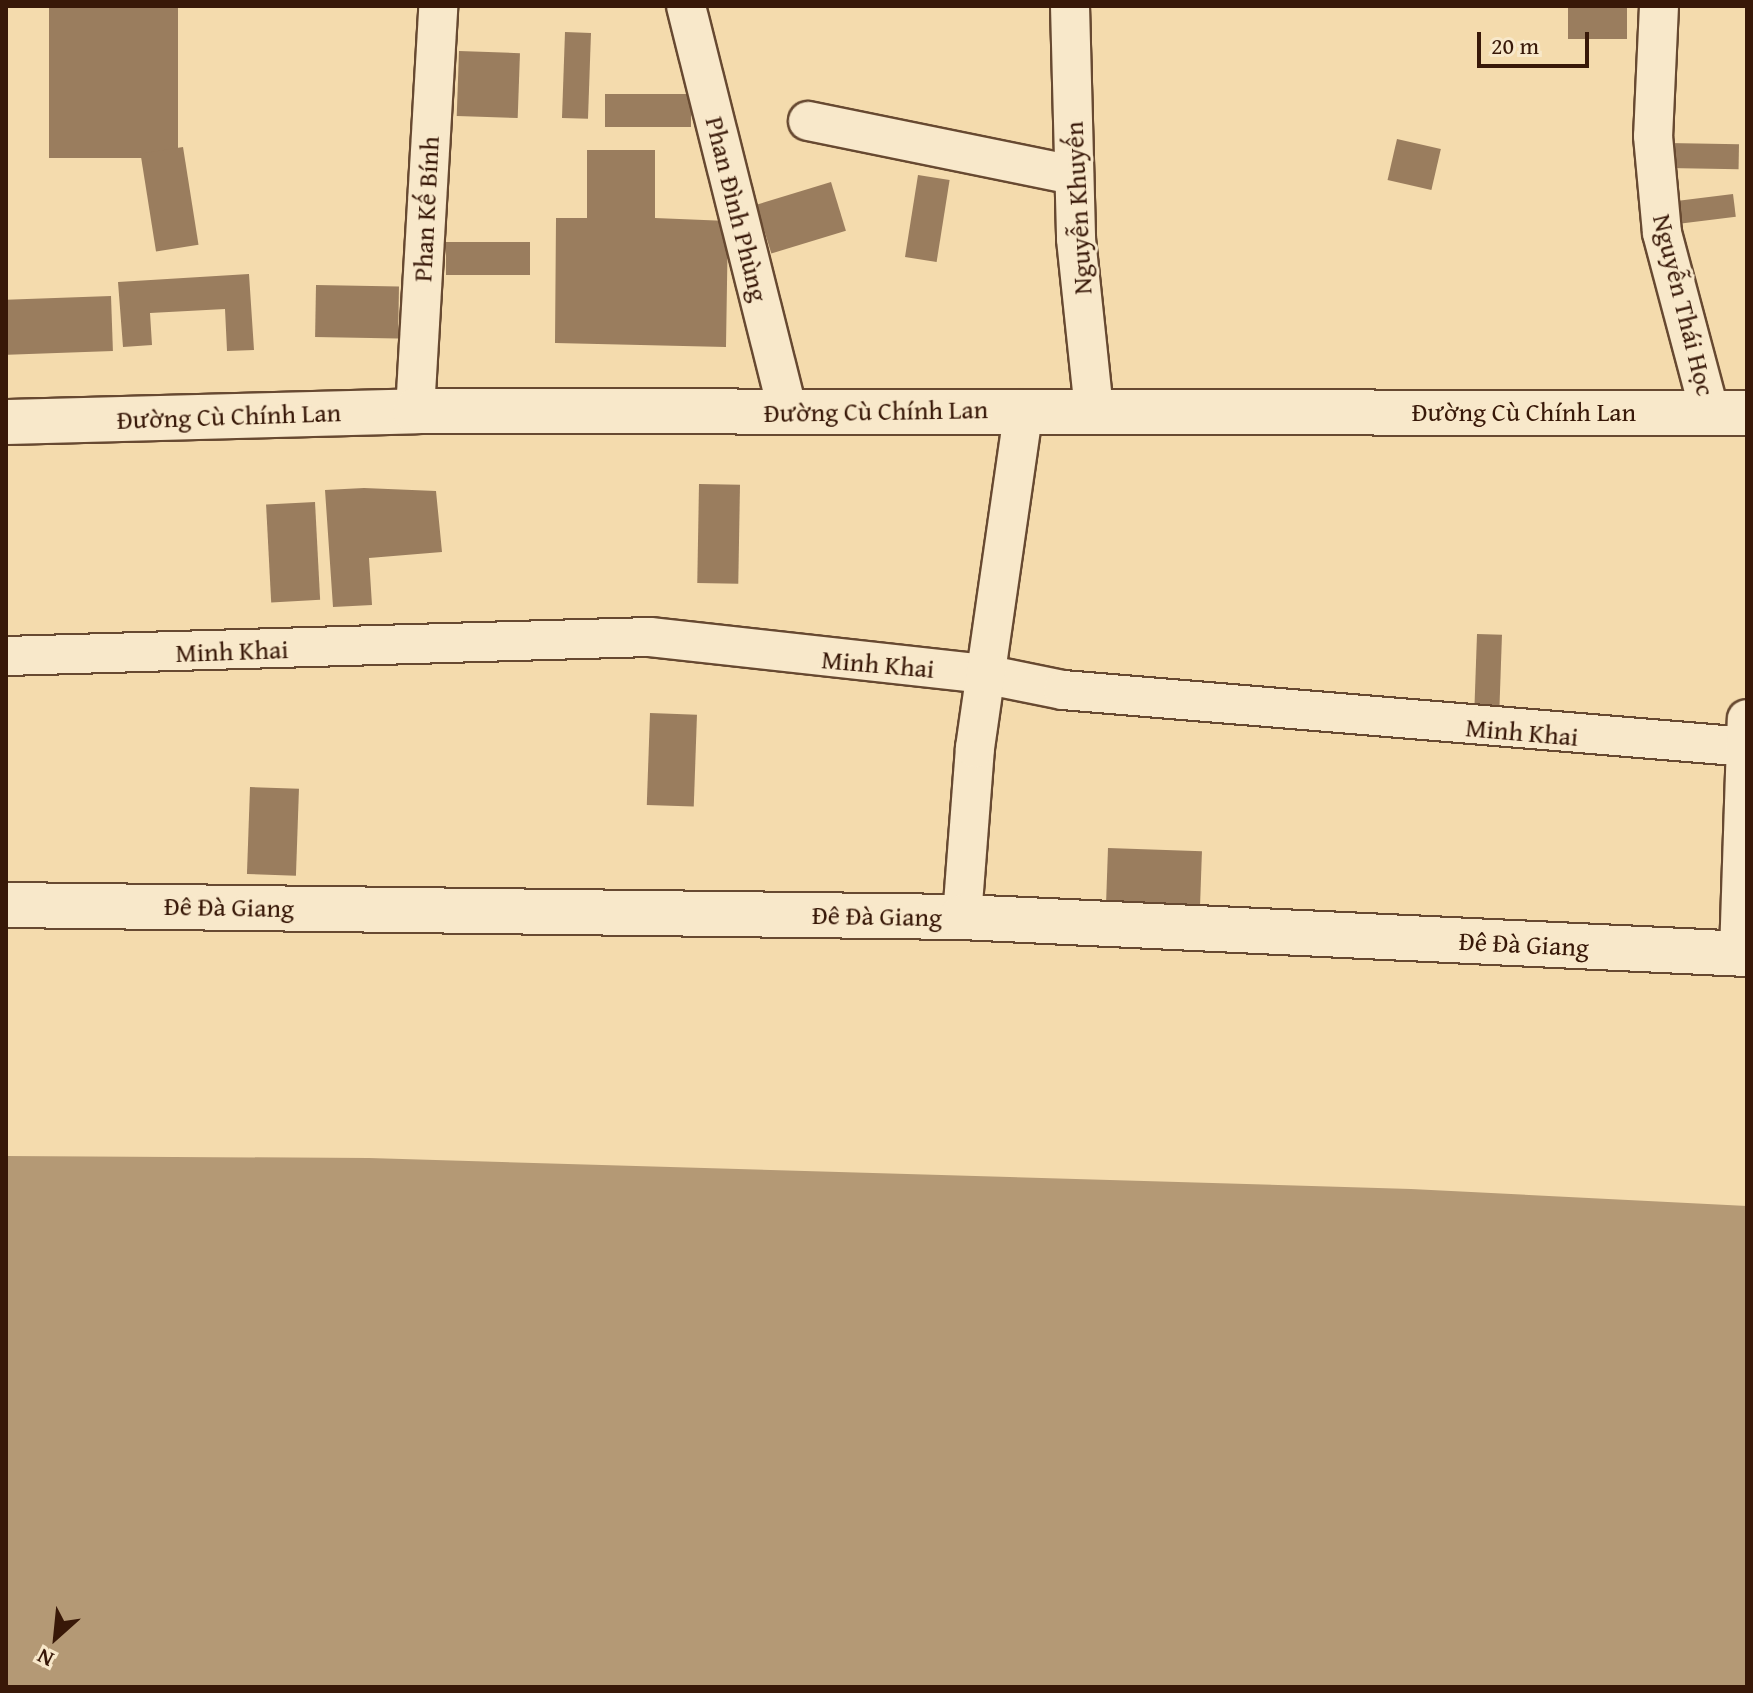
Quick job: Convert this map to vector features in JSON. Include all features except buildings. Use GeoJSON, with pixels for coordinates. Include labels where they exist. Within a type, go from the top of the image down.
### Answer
{"type":"FeatureCollection","features":[{"type":"Feature","properties":{"kind":"street","name":"Phan Kế Bính"},"geometry":{"type":"LineString","coordinates":[[415,411],[438,6]]}},
{"type":"Feature","properties":{"kind":"street","name":"Phan Đình Phùng"},"geometry":{"type":"LineString","coordinates":[[686,6],[788,413]]}},
{"type":"Feature","properties":{"kind":"street","name":"Nguyễn Khuyến"},"geometry":{"type":"LineString","coordinates":[[1070,6],[1074,175],[1094,409]]}},
{"type":"Feature","properties":{"kind":"street","name":"Nguyễn Thái Học"},"geometry":{"type":"LineString","coordinates":[[1659,6],[1653,136],[1662,233],[1729,413]]}},
{"type":"Feature","properties":{"kind":"street"},"geometry":{"type":"LineString","coordinates":[[808,121],[1074,175]]}},
{"type":"Feature","properties":{"kind":"street","name":"Đường Cù Chính Lan"},"geometry":{"type":"LineString","coordinates":[[6,422],[415,411],[788,413],[1094,409],[1729,413]]}},
{"type":"Feature","properties":{"kind":"street"},"geometry":{"type":"LineString","coordinates":[[962,917],[984,674],[1024,410]]}},
{"type":"Feature","properties":{"kind":"street","name":"Minh Khai"},"geometry":{"type":"LineString","coordinates":[[6,656],[650,637],[984,674],[1063,690],[1747,747]]}},
{"type":"Feature","properties":{"kind":"street"},"geometry":{"type":"LineString","coordinates":[[1743,954],[1747,719]]}},
{"type":"Feature","properties":{"kind":"street","name":"Đê Đà Giang"},"geometry":{"type":"LineString","coordinates":[[6,905],[962,917],[1743,954]]}},
{"type":"Feature","properties":{"kind":"shaded area"},"geometry":{"type":"Polygon","coordinates":[[[6,1156],[369,1158],[1411,1189],[1747,1206],[1747,1687],[6,1687],[6,1156]]]}}]}
